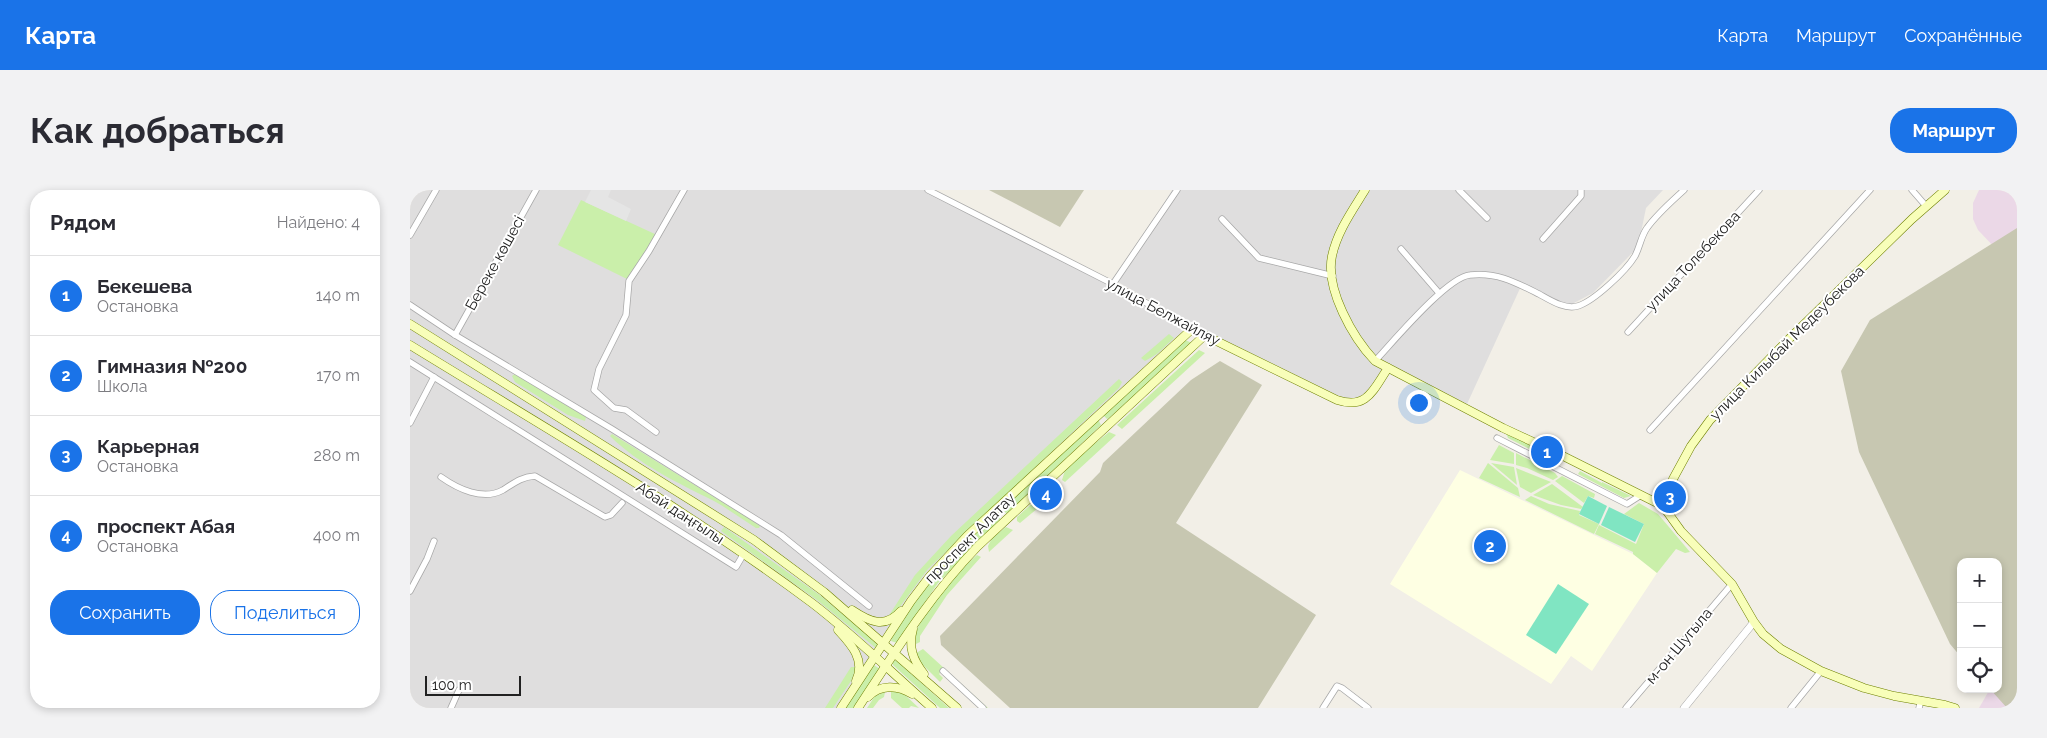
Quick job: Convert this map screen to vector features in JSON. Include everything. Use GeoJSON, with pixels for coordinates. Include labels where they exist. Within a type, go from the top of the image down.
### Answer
{"type":"FeatureCollection","features":[{"type":"Feature","properties":{"kind":"main road"},"geometry":{"type":"LineString","coordinates":[[1365,190],[1337,239],[1332,258],[1332,276],[1344,314],[1364,349],[1375,361],[1503,428],[1663,506],[1681,531],[1732,584],[1754,622],[1774,644],[1821,671],[1870,690],[1920,704],[1955,708]]}},
{"type":"Feature","properties":{"kind":"main road","name":"улица Килыбай Медеубекова"},"geometry":{"type":"LineString","coordinates":[[1663,506],[1673,479],[1691,446],[1710,420],[1758,369],[1926,206],[1945,190]]}},
{"type":"Feature","properties":{"kind":"main road"},"geometry":{"type":"LineString","coordinates":[[410,324],[754,540],[824,592],[868,621],[891,620],[911,600]]}},
{"type":"Feature","properties":{"kind":"main road","name":"улица Белжайляу"},"geometry":{"type":"LineString","coordinates":[[1192,329],[1337,400],[1349,404],[1361,402],[1369,396],[1388,368]]}},
{"type":"Feature","properties":{"kind":"main road","name":"проспект Алатау"},"geometry":{"type":"LineString","coordinates":[[841,708],[911,600],[943,562],[997,509],[1192,329]]}},
{"type":"Feature","properties":{"kind":"main road","name":"проспект Алатау"},"geometry":{"type":"LineString","coordinates":[[858,708],[924,609],[954,571],[1008,518],[1205,335]]}},
{"type":"Feature","properties":{"kind":"main road","name":"Абай даңғылы"},"geometry":{"type":"LineString","coordinates":[[410,344],[709,531],[814,605],[875,656],[932,708]]}},
{"type":"Feature","properties":{"kind":"main road"},"geometry":{"type":"LineString","coordinates":[[1098,415],[1108,424]]}},
{"type":"Feature","properties":{"kind":"main road"},"geometry":{"type":"LineString","coordinates":[[997,509],[1008,518]]}},
{"type":"Feature","properties":{"kind":"main road"},"geometry":{"type":"LineString","coordinates":[[709,531],[718,517]]}},
{"type":"Feature","properties":{"kind":"main road"},"geometry":{"type":"LineString","coordinates":[[824,592],[957,708]]}},
{"type":"Feature","properties":{"kind":"main road"},"geometry":{"type":"LineString","coordinates":[[814,605],[856,651],[859,670],[846,700]]}},
{"type":"Feature","properties":{"kind":"main road"},"geometry":{"type":"LineString","coordinates":[[924,609],[913,630],[911,647],[918,666],[936,689]]}},
{"type":"Feature","properties":{"kind":"main road"},"geometry":{"type":"LineString","coordinates":[[858,708],[872,693],[888,687],[906,690],[925,702]]}},
{"type":"Feature","properties":{"kind":"street"},"geometry":{"type":"LineString","coordinates":[[410,235],[436,190]]}},
{"type":"Feature","properties":{"kind":"street","name":"Береке көшесі"},"geometry":{"type":"LineString","coordinates":[[454,335],[536,190]]}},
{"type":"Feature","properties":{"kind":"street"},"geometry":{"type":"LineString","coordinates":[[656,432],[626,410],[614,408],[594,390],[599,369],[626,315],[628,282],[649,251],[684,190]]}},
{"type":"Feature","properties":{"kind":"street","name":"улица Белжайляу"},"geometry":{"type":"LineString","coordinates":[[928,190],[1113,284],[1192,329]]}},
{"type":"Feature","properties":{"kind":"street"},"geometry":{"type":"LineString","coordinates":[[1113,284],[1177,190]]}},
{"type":"Feature","properties":{"kind":"street"},"geometry":{"type":"LineString","coordinates":[[1459,190],[1487,218]]}},
{"type":"Feature","properties":{"kind":"street"},"geometry":{"type":"LineString","coordinates":[[1543,239],[1581,196],[1581,190]]}},
{"type":"Feature","properties":{"kind":"street"},"geometry":{"type":"LineString","coordinates":[[1375,361],[1439,294],[1460,277],[1470,275],[1507,278],[1564,306],[1576,307],[1598,293],[1631,262],[1645,230],[1684,190]]}},
{"type":"Feature","properties":{"kind":"street","name":"улица Толебекова"},"geometry":{"type":"LineString","coordinates":[[1628,332],[1759,190]]}},
{"type":"Feature","properties":{"kind":"street"},"geometry":{"type":"LineString","coordinates":[[1650,430],[1870,190]]}},
{"type":"Feature","properties":{"kind":"street"},"geometry":{"type":"LineString","coordinates":[[1912,190],[1926,206]]}},
{"type":"Feature","properties":{"kind":"street"},"geometry":{"type":"LineString","coordinates":[[1222,219],[1260,258],[1332,276]]}},
{"type":"Feature","properties":{"kind":"street"},"geometry":{"type":"LineString","coordinates":[[1401,249],[1439,294]]}},
{"type":"Feature","properties":{"kind":"street"},"geometry":{"type":"LineString","coordinates":[[410,305],[454,335],[600,422],[781,535],[869,606]]}},
{"type":"Feature","properties":{"kind":"street"},"geometry":{"type":"LineString","coordinates":[[410,362],[736,567],[743,555]]}},
{"type":"Feature","properties":{"kind":"street"},"geometry":{"type":"LineString","coordinates":[[410,423],[434,377]]}},
{"type":"Feature","properties":{"kind":"street"},"geometry":{"type":"LineString","coordinates":[[1497,438],[1627,504],[1641,494]]}},
{"type":"Feature","properties":{"kind":"street"},"geometry":{"type":"LineString","coordinates":[[441,477],[461,490],[481,493],[496,492],[520,479],[535,476],[605,516],[611,515],[622,503]]}},
{"type":"Feature","properties":{"kind":"street"},"geometry":{"type":"LineString","coordinates":[[410,591],[428,559],[434,541]]}},
{"type":"Feature","properties":{"kind":"street","name":"м-он Шугыла"},"geometry":{"type":"LineString","coordinates":[[1626,708],[1732,584]]}},
{"type":"Feature","properties":{"kind":"street"},"geometry":{"type":"LineString","coordinates":[[1684,708],[1754,622]]}},
{"type":"Feature","properties":{"kind":"street"},"geometry":{"type":"LineString","coordinates":[[943,671],[983,708]]}},
{"type":"Feature","properties":{"kind":"street"},"geometry":{"type":"LineString","coordinates":[[1791,708],[1821,671]]}},
{"type":"Feature","properties":{"kind":"street"},"geometry":{"type":"LineString","coordinates":[[451,708],[459,690],[465,686]]}},
{"type":"Feature","properties":{"kind":"street"},"geometry":{"type":"LineString","coordinates":[[1324,708],[1337,686],[1368,708]]}},
{"type":"Feature","properties":{"kind":"shaded area"},"geometry":{"type":"Polygon","coordinates":[[[410,190],[928,190],[1192,329],[930,576],[841,708],[410,708],[410,190]]]}},
{"type":"Feature","properties":{"kind":"shaded area"},"geometry":{"type":"Polygon","coordinates":[[[591,190],[611,190],[608,197],[631,209],[626,221],[585,202],[591,190]]]}},
{"type":"Feature","properties":{"kind":"shaded area"},"geometry":{"type":"Polygon","coordinates":[[[989,190],[1084,190],[1060,227],[989,190]]]}},
{"type":"Feature","properties":{"kind":"shaded area"},"geometry":{"type":"Polygon","coordinates":[[[1172,190],[1663,190],[1646,208],[1638,247],[1593,293],[1572,304],[1562,304],[1522,284],[1467,404],[1391,366],[1369,396],[1349,401],[1193,325],[1118,282],[1172,190]]]}},
{"type":"Feature","properties":{"kind":"shaded area"},"geometry":{"type":"Polygon","coordinates":[[[1979,190],[2017,190],[2017,271],[1978,230],[1973,219],[1973,203],[1979,190]]]}},
{"type":"Feature","properties":{"kind":"shaded area"},"geometry":{"type":"Polygon","coordinates":[[[2017,228],[2017,708],[2007,708],[1994,693],[2002,693],[2002,558],[1957,558],[1957,652],[1950,644],[1859,452],[1841,371],[1870,320],[2017,228]]]}},
{"type":"Feature","properties":{"kind":"shaded area"},"geometry":{"type":"Polygon","coordinates":[[[1220,361],[1262,385],[1176,523],[1316,615],[1258,708],[1010,708],[941,645],[940,636],[1100,472],[1103,463],[1191,380],[1220,361]]]}},
{"type":"Feature","properties":{"kind":"shaded area"},"geometry":{"type":"Polygon","coordinates":[[[1460,470],[1633,554],[1657,573],[1592,671],[1571,656],[1551,684],[1390,584],[1460,470]]]}},
{"type":"Feature","properties":{"kind":"shaded area"},"geometry":{"type":"Polygon","coordinates":[[[1988,693],[2002,693],[2017,708],[1979,708],[1988,693]]]}},
{"type":"Feature","properties":{"kind":"green space"},"geometry":{"type":"Polygon","coordinates":[[[581,200],[657,235],[627,279],[558,245],[581,200]]]}},
{"type":"Feature","properties":{"kind":"green space"},"geometry":{"type":"Polygon","coordinates":[[[1169,334],[1174,338],[1157,354],[1145,361],[1141,358],[1169,334]]]}},
{"type":"Feature","properties":{"kind":"green space"},"geometry":{"type":"Polygon","coordinates":[[[1185,340],[1192,343],[1109,418],[1107,419],[1104,416],[1105,413],[1185,340]]]}},
{"type":"Feature","properties":{"kind":"green space"},"geometry":{"type":"Polygon","coordinates":[[[1199,350],[1205,353],[1122,429],[1117,425],[1199,350]]]}},
{"type":"Feature","properties":{"kind":"green space"},"geometry":{"type":"Polygon","coordinates":[[[515,374],[586,417],[585,421],[568,415],[515,382],[512,376],[515,374]]]}},
{"type":"Feature","properties":{"kind":"green space"},"geometry":{"type":"Polygon","coordinates":[[[1119,379],[1122,382],[1119,388],[928,569],[899,608],[888,617],[915,575],[951,536],[1119,379]]]}},
{"type":"Feature","properties":{"kind":"green space"},"geometry":{"type":"Polygon","coordinates":[[[1097,421],[1101,425],[1009,512],[1006,513],[1003,510],[1004,507],[1097,421]]]}},
{"type":"Feature","properties":{"kind":"green space"},"geometry":{"type":"Polygon","coordinates":[[[1109,432],[1116,435],[1065,482],[1062,480],[1066,467],[1109,432]]]}},
{"type":"Feature","properties":{"kind":"green space"},"geometry":{"type":"Polygon","coordinates":[[[1506,433],[1559,460],[1557,463],[1508,438],[1506,433]]]}},
{"type":"Feature","properties":{"kind":"green space"},"geometry":{"type":"Polygon","coordinates":[[[612,434],[753,521],[760,526],[759,528],[646,464],[621,446],[610,436],[612,434]]]}},
{"type":"Feature","properties":{"kind":"green space"},"geometry":{"type":"Polygon","coordinates":[[[1499,445],[1514,453],[1514,464],[1490,460],[1499,445]]]}},
{"type":"Feature","properties":{"kind":"green space"},"geometry":{"type":"Polygon","coordinates":[[[1516,453],[1555,473],[1558,477],[1553,480],[1516,465],[1516,453]]]}},
{"type":"Feature","properties":{"kind":"green space"},"geometry":{"type":"Polygon","coordinates":[[[1488,463],[1518,488],[1520,497],[1479,478],[1488,463]]]}},
{"type":"Feature","properties":{"kind":"green space"},"geometry":{"type":"Polygon","coordinates":[[[1491,463],[1514,467],[1517,485],[1491,463]]]}},
{"type":"Feature","properties":{"kind":"green space"},"geometry":{"type":"Polygon","coordinates":[[[1516,468],[1551,482],[1531,493],[1520,487],[1516,468]]]}},
{"type":"Feature","properties":{"kind":"green space"},"geometry":{"type":"Polygon","coordinates":[[[1580,471],[1631,496],[1624,498],[1578,474],[1580,471]]]}},
{"type":"Feature","properties":{"kind":"green space"},"geometry":{"type":"Polygon","coordinates":[[[1562,476],[1595,494],[1594,498],[1588,496],[1584,503],[1555,481],[1562,476]]]}},
{"type":"Feature","properties":{"kind":"green space"},"geometry":{"type":"Polygon","coordinates":[[[1552,484],[1583,507],[1581,509],[1561,505],[1533,495],[1552,484]]]}},
{"type":"Feature","properties":{"kind":"green space"},"geometry":{"type":"Polygon","coordinates":[[[1531,496],[1549,504],[1580,511],[1579,515],[1599,524],[1594,534],[1525,500],[1531,496]]]}},
{"type":"Feature","properties":{"kind":"green space"},"geometry":{"type":"Polygon","coordinates":[[[1588,496],[1607,506],[1599,524],[1579,514],[1588,496]]]}},
{"type":"Feature","properties":{"kind":"green space"},"geometry":{"type":"Polygon","coordinates":[[[1037,499],[1044,503],[1020,523],[1017,521],[1017,517],[1037,499]]]}},
{"type":"Feature","properties":{"kind":"green space"},"geometry":{"type":"Polygon","coordinates":[[[1639,503],[1658,514],[1690,552],[1685,553],[1676,549],[1657,573],[1633,554],[1633,552],[1595,534],[1599,525],[1636,544],[1644,524],[1624,514],[1639,503]]]}},
{"type":"Feature","properties":{"kind":"green space"},"geometry":{"type":"Polygon","coordinates":[[[1609,507],[1644,524],[1635,542],[1601,525],[1609,507]]]}},
{"type":"Feature","properties":{"kind":"green space"},"geometry":{"type":"Polygon","coordinates":[[[995,515],[1000,516],[1000,520],[938,583],[897,643],[891,641],[914,603],[934,578],[995,515]]]}},
{"type":"Feature","properties":{"kind":"green space"},"geometry":{"type":"Polygon","coordinates":[[[724,527],[821,596],[878,644],[877,649],[817,600],[721,531],[724,527]]]}},
{"type":"Feature","properties":{"kind":"green space"},"geometry":{"type":"Polygon","coordinates":[[[1006,527],[1013,530],[989,552],[988,546],[992,538],[1006,527]]]}},
{"type":"Feature","properties":{"kind":"green space"},"geometry":{"type":"Polygon","coordinates":[[[977,555],[981,557],[947,595],[920,636],[920,642],[916,644],[916,632],[934,602],[952,580],[977,555]]]}},
{"type":"Feature","properties":{"kind":"green space"},"geometry":{"type":"Polygon","coordinates":[[[1558,584],[1589,604],[1556,654],[1526,635],[1558,584]]]}},
{"type":"Feature","properties":{"kind":"green space"},"geometry":{"type":"Polygon","coordinates":[[[923,649],[988,708],[985,708],[943,670],[939,674],[943,678],[940,682],[920,662],[916,653],[923,649]]]}},
{"type":"Feature","properties":{"kind":"green space"},"geometry":{"type":"Polygon","coordinates":[[[893,660],[897,661],[949,708],[940,708],[893,665],[893,660]]]}},
{"type":"Feature","properties":{"kind":"green space"},"geometry":{"type":"Polygon","coordinates":[[[874,665],[880,669],[854,708],[845,708],[874,665]]]}},
{"type":"Feature","properties":{"kind":"green space"},"geometry":{"type":"Polygon","coordinates":[[[851,667],[856,667],[851,681],[833,708],[825,708],[851,667]]]}},
{"type":"Feature","properties":{"kind":"green space"},"geometry":{"type":"Polygon","coordinates":[[[891,689],[904,694],[919,708],[911,706],[909,708],[902,708],[891,698],[891,689]]]}},
{"type":"Feature","properties":{"kind":"green space"},"geometry":{"type":"Polygon","coordinates":[[[885,692],[884,697],[873,708],[867,708],[875,696],[885,692]]]}},
{"type":"Feature","properties":{"kind":"place","name":"Бекешева"},"geometry":{"type":"Point","coordinates":[1547,452]}},
{"type":"Feature","properties":{"kind":"place","name":"проспект Абая"},"geometry":{"type":"Point","coordinates":[1046,494]}},
{"type":"Feature","properties":{"kind":"place","name":"Карьерная"},"geometry":{"type":"Point","coordinates":[1670,497]}},
{"type":"Feature","properties":{"kind":"place","name":"Гимназия №200"},"geometry":{"type":"Point","coordinates":[1490,546]}}]}
